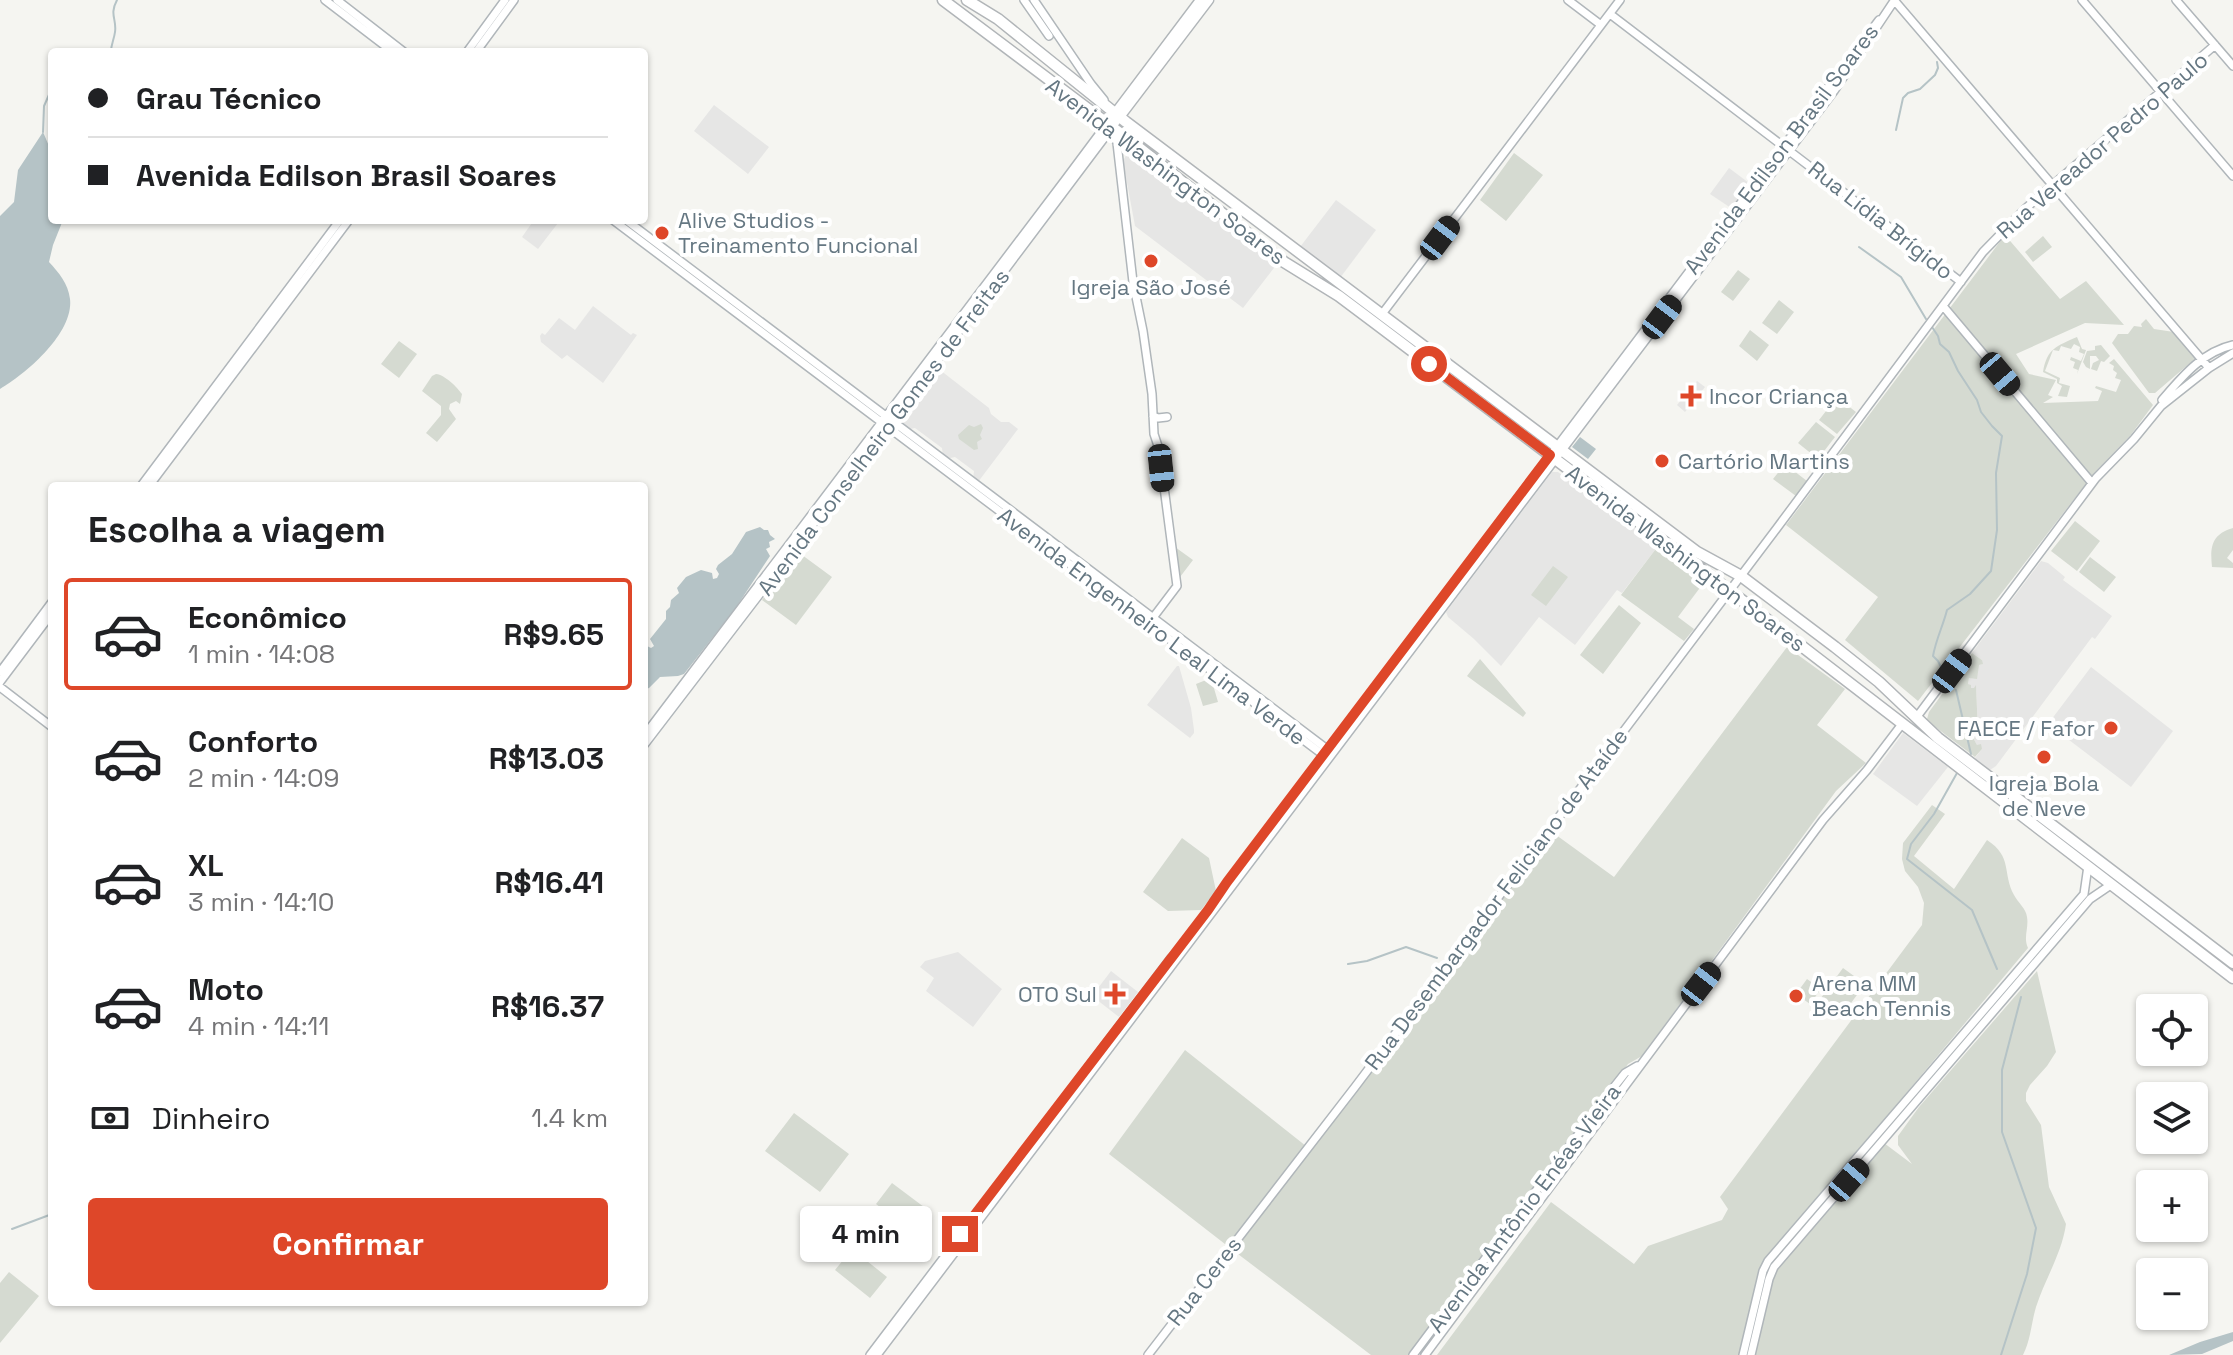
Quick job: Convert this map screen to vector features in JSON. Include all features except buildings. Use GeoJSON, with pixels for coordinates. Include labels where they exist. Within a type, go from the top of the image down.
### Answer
{"type":"FeatureCollection","features":[{"type":"Feature","properties":{"kind":"highway","name":"Avenida Washington Soares"},"geometry":{"type":"LineString","coordinates":[[943,0],[1284,262],[1351,305],[1697,552],[1741,576],[1867,671],[1966,760],[2233,963]]}},
{"type":"Feature","properties":{"kind":"highway","name":"Avenida Washington Soares"},"geometry":{"type":"LineString","coordinates":[[967,0],[1382,314],[1730,591],[2233,978]]}},
{"type":"Feature","properties":{"kind":"highway"},"geometry":{"type":"LineString","coordinates":[[985,32],[997,30],[995,21],[988,13]]}},
{"type":"Feature","properties":{"kind":"main road"},"geometry":{"type":"LineString","coordinates":[[1117,115],[1209,0]]}},
{"type":"Feature","properties":{"kind":"main road"},"geometry":{"type":"LineString","coordinates":[[1117,115],[1197,2]]}},
{"type":"Feature","properties":{"kind":"street"},"geometry":{"type":"LineString","coordinates":[[325,0],[388,48]]}},
{"type":"Feature","properties":{"kind":"street"},"geometry":{"type":"LineString","coordinates":[[337,0],[399,48]]}},
{"type":"Feature","properties":{"kind":"street"},"geometry":{"type":"LineString","coordinates":[[470,48],[505,0]]}},
{"type":"Feature","properties":{"kind":"street"},"geometry":{"type":"LineString","coordinates":[[479,48],[514,0]]}},
{"type":"Feature","properties":{"kind":"street"},"geometry":{"type":"LineString","coordinates":[[1024,0],[1117,115]]}},
{"type":"Feature","properties":{"kind":"street"},"geometry":{"type":"LineString","coordinates":[[1034,0],[1053,33]]}},
{"type":"Feature","properties":{"kind":"street"},"geometry":{"type":"LineString","coordinates":[[1568,0],[1601,25]]}},
{"type":"Feature","properties":{"kind":"street"},"geometry":{"type":"LineString","coordinates":[[1382,314],[1620,0]]}},
{"type":"Feature","properties":{"kind":"street"},"geometry":{"type":"LineString","coordinates":[[1894,0],[2209,368]]}},
{"type":"Feature","properties":{"kind":"street","name":"Avenida Edilson Brasil Soares"},"geometry":{"type":"LineString","coordinates":[[875,1354],[978,1210],[1556,453],[1894,0]]}},
{"type":"Feature","properties":{"kind":"street"},"geometry":{"type":"LineString","coordinates":[[2082,0],[2233,176]]}},
{"type":"Feature","properties":{"kind":"street"},"geometry":{"type":"LineString","coordinates":[[2176,0],[2233,66]]}},
{"type":"Feature","properties":{"kind":"street","name":"Rua Lídia Brígido"},"geometry":{"type":"LineString","coordinates":[[1610,14],[1961,282]]}},
{"type":"Feature","properties":{"kind":"street"},"geometry":{"type":"LineString","coordinates":[[1036,50],[1053,33]]}},
{"type":"Feature","properties":{"kind":"street","name":"Rua Vereador Pedro Paulo"},"geometry":{"type":"LineString","coordinates":[[1730,591],[2001,231],[2215,45]]}},
{"type":"Feature","properties":{"kind":"street","name":"Avenida Conselheiro Gomes de Freitas"},"geometry":{"type":"LineString","coordinates":[[648,740],[1117,115]]}},
{"type":"Feature","properties":{"kind":"street"},"geometry":{"type":"LineString","coordinates":[[1109,126],[1117,143],[1133,282],[1143,331],[1154,434],[1159,449],[1177,586],[1151,620]]}},
{"type":"Feature","properties":{"kind":"street"},"geometry":{"type":"LineString","coordinates":[[144,482],[337,224]]}},
{"type":"Feature","properties":{"kind":"street"},"geometry":{"type":"LineString","coordinates":[[152,482],[346,224]]}},
{"type":"Feature","properties":{"kind":"street","name":"Avenida Engenheiro Leal Lima Verde"},"geometry":{"type":"LineString","coordinates":[[618,224],[888,421]]}},
{"type":"Feature","properties":{"kind":"street","name":"Avenida Engenheiro Leal Lima Verde"},"geometry":{"type":"LineString","coordinates":[[631,224],[888,421],[973,492],[1151,620],[1326,754]]}},
{"type":"Feature","properties":{"kind":"street"},"geometry":{"type":"LineString","coordinates":[[1943,306],[2092,483]]}},
{"type":"Feature","properties":{"kind":"street"},"geometry":{"type":"LineString","coordinates":[[2156,413],[2158,404],[2202,359],[2233,345]]}},
{"type":"Feature","properties":{"kind":"street"},"geometry":{"type":"LineString","coordinates":[[1916,718],[2092,483],[2171,397],[2233,353]]}},
{"type":"Feature","properties":{"kind":"street"},"geometry":{"type":"LineString","coordinates":[[1153,416],[1167,417]]}},
{"type":"Feature","properties":{"kind":"street","name":"Avenida Conselheiro Gomes de Freitas"},"geometry":{"type":"LineString","coordinates":[[648,731],[888,421]]}},
{"type":"Feature","properties":{"kind":"street","name":"Rua Desembargador Feliciano de Ataíde"},"geometry":{"type":"LineString","coordinates":[[1262,1207],[1730,591]]}},
{"type":"Feature","properties":{"kind":"street"},"geometry":{"type":"LineString","coordinates":[[0,672],[48,607]]}},
{"type":"Feature","properties":{"kind":"street"},"geometry":{"type":"LineString","coordinates":[[48,618],[0,684],[48,724]]}},
{"type":"Feature","properties":{"kind":"street","name":"Avenida Antônio Enéas Vieira"},"geometry":{"type":"LineString","coordinates":[[1425,1355],[1823,820],[1902,724]]}},
{"type":"Feature","properties":{"kind":"street"},"geometry":{"type":"LineString","coordinates":[[1751,1355],[1774,1267],[2087,896],[2088,866]]}},
{"type":"Feature","properties":{"kind":"street"},"geometry":{"type":"LineString","coordinates":[[1743,1355],[1768,1261],[2087,896],[2112,884]]}},
{"type":"Feature","properties":{"kind":"street","name":"Avenida Antônio Enéas Vieira"},"geometry":{"type":"LineString","coordinates":[[1413,1355],[1617,1083],[1638,1065]]}},
{"type":"Feature","properties":{"kind":"street","name":"Rua Ceres"},"geometry":{"type":"LineString","coordinates":[[1148,1355],[1262,1207]]}},
{"type":"Feature","properties":{"kind":"shaded area"},"geometry":{"type":"Polygon","coordinates":[[[714,105],[769,147],[748,174],[694,131],[714,105]]]}},
{"type":"Feature","properties":{"kind":"shaded area"},"geometry":{"type":"Polygon","coordinates":[[[43,132],[48,144],[48,224],[61,224],[49,262],[67,288],[69,312],[46,351],[0,389],[0,216],[14,202],[18,170],[43,132]]]}},
{"type":"Feature","properties":{"kind":"shaded area"},"geometry":{"type":"Polygon","coordinates":[[[1129,150],[1277,264],[1243,308],[1135,226],[1123,161],[1129,150]]]}},
{"type":"Feature","properties":{"kind":"shaded area"},"geometry":{"type":"Polygon","coordinates":[[[1514,153],[1543,175],[1506,221],[1480,200],[1514,153]]]}},
{"type":"Feature","properties":{"kind":"shaded area"},"geometry":{"type":"Polygon","coordinates":[[[1729,168],[1749,183],[1731,208],[1710,194],[1729,168]]]}},
{"type":"Feature","properties":{"kind":"shaded area"},"geometry":{"type":"Polygon","coordinates":[[[1336,200],[1376,230],[1340,278],[1300,247],[1336,200]]]}},
{"type":"Feature","properties":{"kind":"shaded area"},"geometry":{"type":"Polygon","coordinates":[[[531,224],[557,224],[538,249],[522,237],[531,224]]]}},
{"type":"Feature","properties":{"kind":"shaded area"},"geometry":{"type":"Polygon","coordinates":[[[2005,235],[2060,299],[2086,281],[2124,325],[2085,323],[2016,354],[2029,374],[2056,380],[2048,395],[2053,397],[2043,403],[2098,401],[2102,391],[2096,386],[2116,392],[2121,380],[2115,378],[2117,373],[2109,363],[2114,359],[2153,405],[2130,436],[2095,472],[1918,701],[1845,640],[1878,597],[1786,525],[2005,235]]]}},
{"type":"Feature","properties":{"kind":"shaded area"},"geometry":{"type":"Polygon","coordinates":[[[2043,236],[2052,247],[2033,262],[2025,252],[2043,236]]]}},
{"type":"Feature","properties":{"kind":"shaded area"},"geometry":{"type":"Polygon","coordinates":[[[1738,270],[1750,279],[1733,301],[1721,292],[1738,270]]]}},
{"type":"Feature","properties":{"kind":"shaded area"},"geometry":{"type":"Polygon","coordinates":[[[1779,300],[1794,312],[1777,334],[1762,323],[1779,300]]]}},
{"type":"Feature","properties":{"kind":"shaded area"},"geometry":{"type":"Polygon","coordinates":[[[593,306],[631,335],[637,335],[603,383],[567,355],[562,359],[541,342],[540,336],[542,333],[545,335],[559,318],[575,330],[593,306]]]}},
{"type":"Feature","properties":{"kind":"shaded area"},"geometry":{"type":"Polygon","coordinates":[[[2146,319],[2154,329],[2174,332],[2197,357],[2155,393],[2149,393],[2112,343],[2118,334],[2128,334],[2134,326],[2142,327],[2146,319]]]}},
{"type":"Feature","properties":{"kind":"shaded area"},"geometry":{"type":"Polygon","coordinates":[[[1750,330],[1769,345],[1757,361],[1739,346],[1750,330]]]}},
{"type":"Feature","properties":{"kind":"shaded area"},"geometry":{"type":"Polygon","coordinates":[[[2077,337],[2082,349],[2086,350],[2077,374],[2078,370],[2073,368],[2075,362],[2070,360],[2071,357],[2081,361],[2084,354],[2079,352],[2080,347],[2074,344],[2071,349],[2061,346],[2059,351],[2054,349],[2077,337]]]}},
{"type":"Feature","properties":{"kind":"shaded area"},"geometry":{"type":"Polygon","coordinates":[[[399,341],[417,354],[399,378],[381,364],[399,341]]]}},
{"type":"Feature","properties":{"kind":"shaded area"},"geometry":{"type":"Polygon","coordinates":[[[2101,345],[2110,356],[2101,361],[2097,371],[2091,369],[2093,363],[2099,360],[2096,356],[2090,356],[2090,369],[2086,367],[2083,362],[2087,351],[2101,345]]]}},
{"type":"Feature","properties":{"kind":"shaded area"},"geometry":{"type":"Polygon","coordinates":[[[2053,350],[2045,371],[2060,378],[2059,383],[2070,386],[2067,397],[2058,396],[2062,386],[2057,383],[2057,379],[2043,372],[2053,350]]]}},
{"type":"Feature","properties":{"kind":"shaded area"},"geometry":{"type":"Polygon","coordinates":[[[935,370],[940,370],[989,408],[1001,422],[1009,422],[1018,429],[978,482],[973,479],[974,471],[955,457],[946,459],[942,448],[915,428],[910,429],[899,421],[899,415],[935,370]]]}},
{"type":"Feature","properties":{"kind":"shaded area"},"geometry":{"type":"Polygon","coordinates":[[[436,374],[447,379],[462,394],[460,404],[456,401],[450,404],[449,409],[456,419],[437,442],[426,433],[441,415],[441,406],[422,391],[436,374]]]}},
{"type":"Feature","properties":{"kind":"shaded area","name":"Incor Criança"},"geometry":{"type":"Polygon","coordinates":[[[1697,381],[1705,387],[1685,412],[1677,405],[1697,381]]]}},
{"type":"Feature","properties":{"kind":"shaded area"},"geometry":{"type":"Polygon","coordinates":[[[1837,397],[1856,412],[1837,434],[1819,420],[1837,397]]]}},
{"type":"Feature","properties":{"kind":"shaded area"},"geometry":{"type":"Polygon","coordinates":[[[1816,422],[1835,437],[1818,459],[1798,443],[1816,422]]]}},
{"type":"Feature","properties":{"kind":"shaded area"},"geometry":{"type":"Polygon","coordinates":[[[981,424],[982,439],[977,442],[978,449],[974,450],[958,435],[969,425],[974,427],[981,424]]]}},
{"type":"Feature","properties":{"kind":"shaded area"},"geometry":{"type":"Polygon","coordinates":[[[1580,437],[1596,449],[1588,459],[1572,447],[1580,437]]]}},
{"type":"Feature","properties":{"kind":"shaded area"},"geometry":{"type":"Polygon","coordinates":[[[1785,464],[1807,481],[1796,496],[1773,479],[1785,464]]]}},
{"type":"Feature","properties":{"kind":"shaded area"},"geometry":{"type":"Polygon","coordinates":[[[1552,472],[1558,472],[1615,518],[1619,514],[1658,546],[1622,593],[1617,590],[1575,645],[1539,617],[1501,666],[1446,612],[1552,472]]]}},
{"type":"Feature","properties":{"kind":"shaded area"},"geometry":{"type":"Polygon","coordinates":[[[2075,521],[2100,541],[2077,571],[2051,551],[2075,521]]]}},
{"type":"Feature","properties":{"kind":"shaded area"},"geometry":{"type":"Polygon","coordinates":[[[760,527],[768,530],[775,539],[769,542],[770,547],[766,549],[770,556],[735,609],[684,674],[660,677],[648,688],[648,646],[654,646],[650,639],[666,619],[671,600],[679,593],[677,588],[686,577],[701,570],[712,573],[713,579],[717,578],[718,565],[732,554],[746,532],[760,527]]]}},
{"type":"Feature","properties":{"kind":"shaded area"},"geometry":{"type":"Polygon","coordinates":[[[2233,528],[2233,550],[2227,558],[2233,563],[2233,568],[2212,567],[2211,554],[2216,538],[2233,528]]]}},
{"type":"Feature","properties":{"kind":"shaded area"},"geometry":{"type":"Polygon","coordinates":[[[1658,546],[1673,562],[1705,581],[1678,617],[1694,629],[1684,641],[1621,595],[1658,546]]]}},
{"type":"Feature","properties":{"kind":"shaded area"},"geometry":{"type":"Polygon","coordinates":[[[1175,547],[1193,560],[1180,577],[1179,577],[1175,547]]]}},
{"type":"Feature","properties":{"kind":"shaded area"},"geometry":{"type":"Polygon","coordinates":[[[798,552],[832,577],[796,625],[762,600],[798,552]]]}},
{"type":"Feature","properties":{"kind":"shaded area"},"geometry":{"type":"Polygon","coordinates":[[[2090,557],[2116,577],[2104,592],[2079,572],[2090,557]]]}},
{"type":"Feature","properties":{"kind":"shaded area"},"geometry":{"type":"Polygon","coordinates":[[[2041,561],[2048,563],[2065,577],[2063,580],[2112,616],[2095,639],[2092,637],[1990,770],[1975,758],[1982,749],[1971,734],[1978,733],[1976,686],[1974,689],[1968,684],[1969,678],[1982,664],[1982,660],[1972,653],[2041,561]]]}},
{"type":"Feature","properties":{"kind":"shaded area"},"geometry":{"type":"Polygon","coordinates":[[[1553,566],[1568,577],[1546,606],[1531,595],[1553,566]]]}},
{"type":"Feature","properties":{"kind":"shaded area"},"geometry":{"type":"Polygon","coordinates":[[[1619,605],[1641,623],[1603,674],[1580,655],[1619,605]]]}},
{"type":"Feature","properties":{"kind":"shaded area"},"geometry":{"type":"Polygon","coordinates":[[[1787,647],[1845,689],[1817,725],[1866,763],[1836,791],[1642,1056],[1628,1064],[1411,1355],[1371,1355],[1109,1154],[1185,1050],[1311,1150],[1552,832],[1614,877],[1787,647]]]}},
{"type":"Feature","properties":{"kind":"shaded area"},"geometry":{"type":"Polygon","coordinates":[[[1972,653],[1983,664],[1979,665],[1977,679],[1969,678],[1968,684],[1971,688],[1976,685],[1978,733],[1971,734],[1982,749],[1975,757],[1927,719],[1972,653]]]}},
{"type":"Feature","properties":{"kind":"shaded area"},"geometry":{"type":"Polygon","coordinates":[[[1480,659],[1526,713],[1523,717],[1467,676],[1480,659]]]}},
{"type":"Feature","properties":{"kind":"shaded area"},"geometry":{"type":"Polygon","coordinates":[[[1177,666],[1191,708],[1194,733],[1190,738],[1147,705],[1177,666]]]}},
{"type":"Feature","properties":{"kind":"shaded area","name":"FAECE / Fafor"},"geometry":{"type":"Polygon","coordinates":[[[2091,667],[2173,731],[2131,787],[2048,724],[2091,667]]]}},
{"type":"Feature","properties":{"kind":"shaded area"},"geometry":{"type":"Polygon","coordinates":[[[1211,678],[1218,702],[1203,706],[1196,684],[1211,678]]]}},
{"type":"Feature","properties":{"kind":"shaded area"},"geometry":{"type":"Polygon","coordinates":[[[1903,733],[1948,767],[1917,806],[1873,774],[1903,733]]]}},
{"type":"Feature","properties":{"kind":"shaded area"},"geometry":{"type":"Polygon","coordinates":[[[1932,805],[1945,814],[1914,856],[1954,889],[1987,840],[1995,846],[2004,859],[2010,887],[2026,914],[2028,948],[1872,1134],[1912,1164],[1898,1145],[1898,1136],[1919,1107],[2037,971],[2056,1052],[2030,1085],[2026,1101],[2041,1125],[2049,1187],[2066,1224],[2061,1245],[2036,1307],[2023,1355],[1437,1355],[1551,1202],[1634,1264],[1648,1246],[1722,1220],[1728,1209],[1720,1197],[1922,925],[1924,903],[1918,887],[1905,871],[1903,843],[1932,805]]]}},
{"type":"Feature","properties":{"kind":"shaded area"},"geometry":{"type":"Polygon","coordinates":[[[1182,838],[1209,858],[1216,891],[1201,910],[1168,911],[1143,892],[1182,838]]]}},
{"type":"Feature","properties":{"kind":"shaded area"},"geometry":{"type":"Polygon","coordinates":[[[958,952],[1002,989],[973,1027],[926,991],[934,978],[920,967],[925,961],[958,952]]]}},
{"type":"Feature","properties":{"kind":"shaded area"},"geometry":{"type":"Polygon","coordinates":[[[1843,968],[1865,984],[1840,1018],[1818,1002],[1843,968]]]}},
{"type":"Feature","properties":{"kind":"shaded area","name":"OTO Sul"},"geometry":{"type":"Polygon","coordinates":[[[1111,971],[1138,992],[1119,1017],[1092,996],[1111,971]]]}},
{"type":"Feature","properties":{"kind":"shaded area"},"geometry":{"type":"Polygon","coordinates":[[[1807,979],[1821,989],[1810,1004],[1796,994],[1807,979]]]}},
{"type":"Feature","properties":{"kind":"shaded area"},"geometry":{"type":"Polygon","coordinates":[[[794,1113],[849,1154],[820,1192],[765,1151],[794,1113]]]}},
{"type":"Feature","properties":{"kind":"shaded area"},"geometry":{"type":"Polygon","coordinates":[[[892,1183],[924,1207],[907,1228],[876,1204],[892,1183]]]}},
{"type":"Feature","properties":{"kind":"shaded area"},"geometry":{"type":"Polygon","coordinates":[[[852,1249],[887,1277],[870,1298],[835,1270],[852,1249]]]}},
{"type":"Feature","properties":{"kind":"shaded area"},"geometry":{"type":"Polygon","coordinates":[[[9,1272],[39,1296],[0,1343],[0,1283],[9,1272]]]}},
{"type":"Feature","properties":{"kind":"shaded area"},"geometry":{"type":"Polygon","coordinates":[[[2233,1332],[2233,1341],[2202,1354],[2169,1355],[2200,1342],[2233,1332]]]}},
{"type":"Feature","properties":{"kind":"waterway"},"geometry":{"type":"LineString","coordinates":[[112,48],[117,0]]}},
{"type":"Feature","properties":{"kind":"waterway"},"geometry":{"type":"LineString","coordinates":[[1896,130],[1903,98],[1920,89],[1935,75],[1937,62]]}},
{"type":"Feature","properties":{"kind":"waterway"},"geometry":{"type":"LineString","coordinates":[[43,132],[44,106],[48,97]]}},
{"type":"Feature","properties":{"kind":"waterway"},"geometry":{"type":"LineString","coordinates":[[1859,247],[1901,277],[1926,319]]}},
{"type":"Feature","properties":{"kind":"waterway"},"geometry":{"type":"LineString","coordinates":[[1932,327],[1977,400],[1981,412],[2002,436],[1996,473],[1997,530],[1991,571],[1970,594],[1947,610],[1933,656],[1944,673]]}},
{"type":"Feature","properties":{"kind":"waterway"},"geometry":{"type":"LineString","coordinates":[[1956,690],[1971,754]]}},
{"type":"Feature","properties":{"kind":"waterway"},"geometry":{"type":"LineString","coordinates":[[1957,773],[1934,814],[1911,844],[1907,859],[1972,910],[1997,969]]}},
{"type":"Feature","properties":{"kind":"waterway"},"geometry":{"type":"LineString","coordinates":[[1348,964],[1367,961],[1406,947],[1437,958]]}},
{"type":"Feature","properties":{"kind":"waterway"},"geometry":{"type":"LineString","coordinates":[[2001,1355],[2027,1274],[2036,1228],[2002,1132],[2002,1070],[2021,997]]}},
{"type":"Feature","properties":{"kind":"waterway"},"geometry":{"type":"LineString","coordinates":[[12,1229],[48,1216]]}},
{"type":"Feature","properties":{"kind":"place","name":"Alive Studios - Treinamento Funcional"},"geometry":{"type":"Point","coordinates":[662,233]}},
{"type":"Feature","properties":{"kind":"place","name":"Igreja São José"},"geometry":{"type":"Point","coordinates":[1151,261]}},
{"type":"Feature","properties":{"kind":"place","name":"Incor Criança"},"geometry":{"type":"Point","coordinates":[1691,396]}},
{"type":"Feature","properties":{"kind":"place","name":"Cartório Martins"},"geometry":{"type":"Point","coordinates":[1662,461]}},
{"type":"Feature","properties":{"kind":"place","name":"FAECE / Fafor"},"geometry":{"type":"Point","coordinates":[2111,728]}},
{"type":"Feature","properties":{"kind":"place","name":"Igreja Bola de Neve"},"geometry":{"type":"Point","coordinates":[2044,757]}},
{"type":"Feature","properties":{"kind":"place","name":"OTO Sul"},"geometry":{"type":"Point","coordinates":[1115,994]}},
{"type":"Feature","properties":{"kind":"place","name":"Arena MM Beach Tennis"},"geometry":{"type":"Point","coordinates":[1796,996]}},
{"type":"Feature","properties":{"kind":"route"},"geometry":{"type":"LineString","coordinates":[[960,1234],[1550,455],[1429,364]]}}]}
